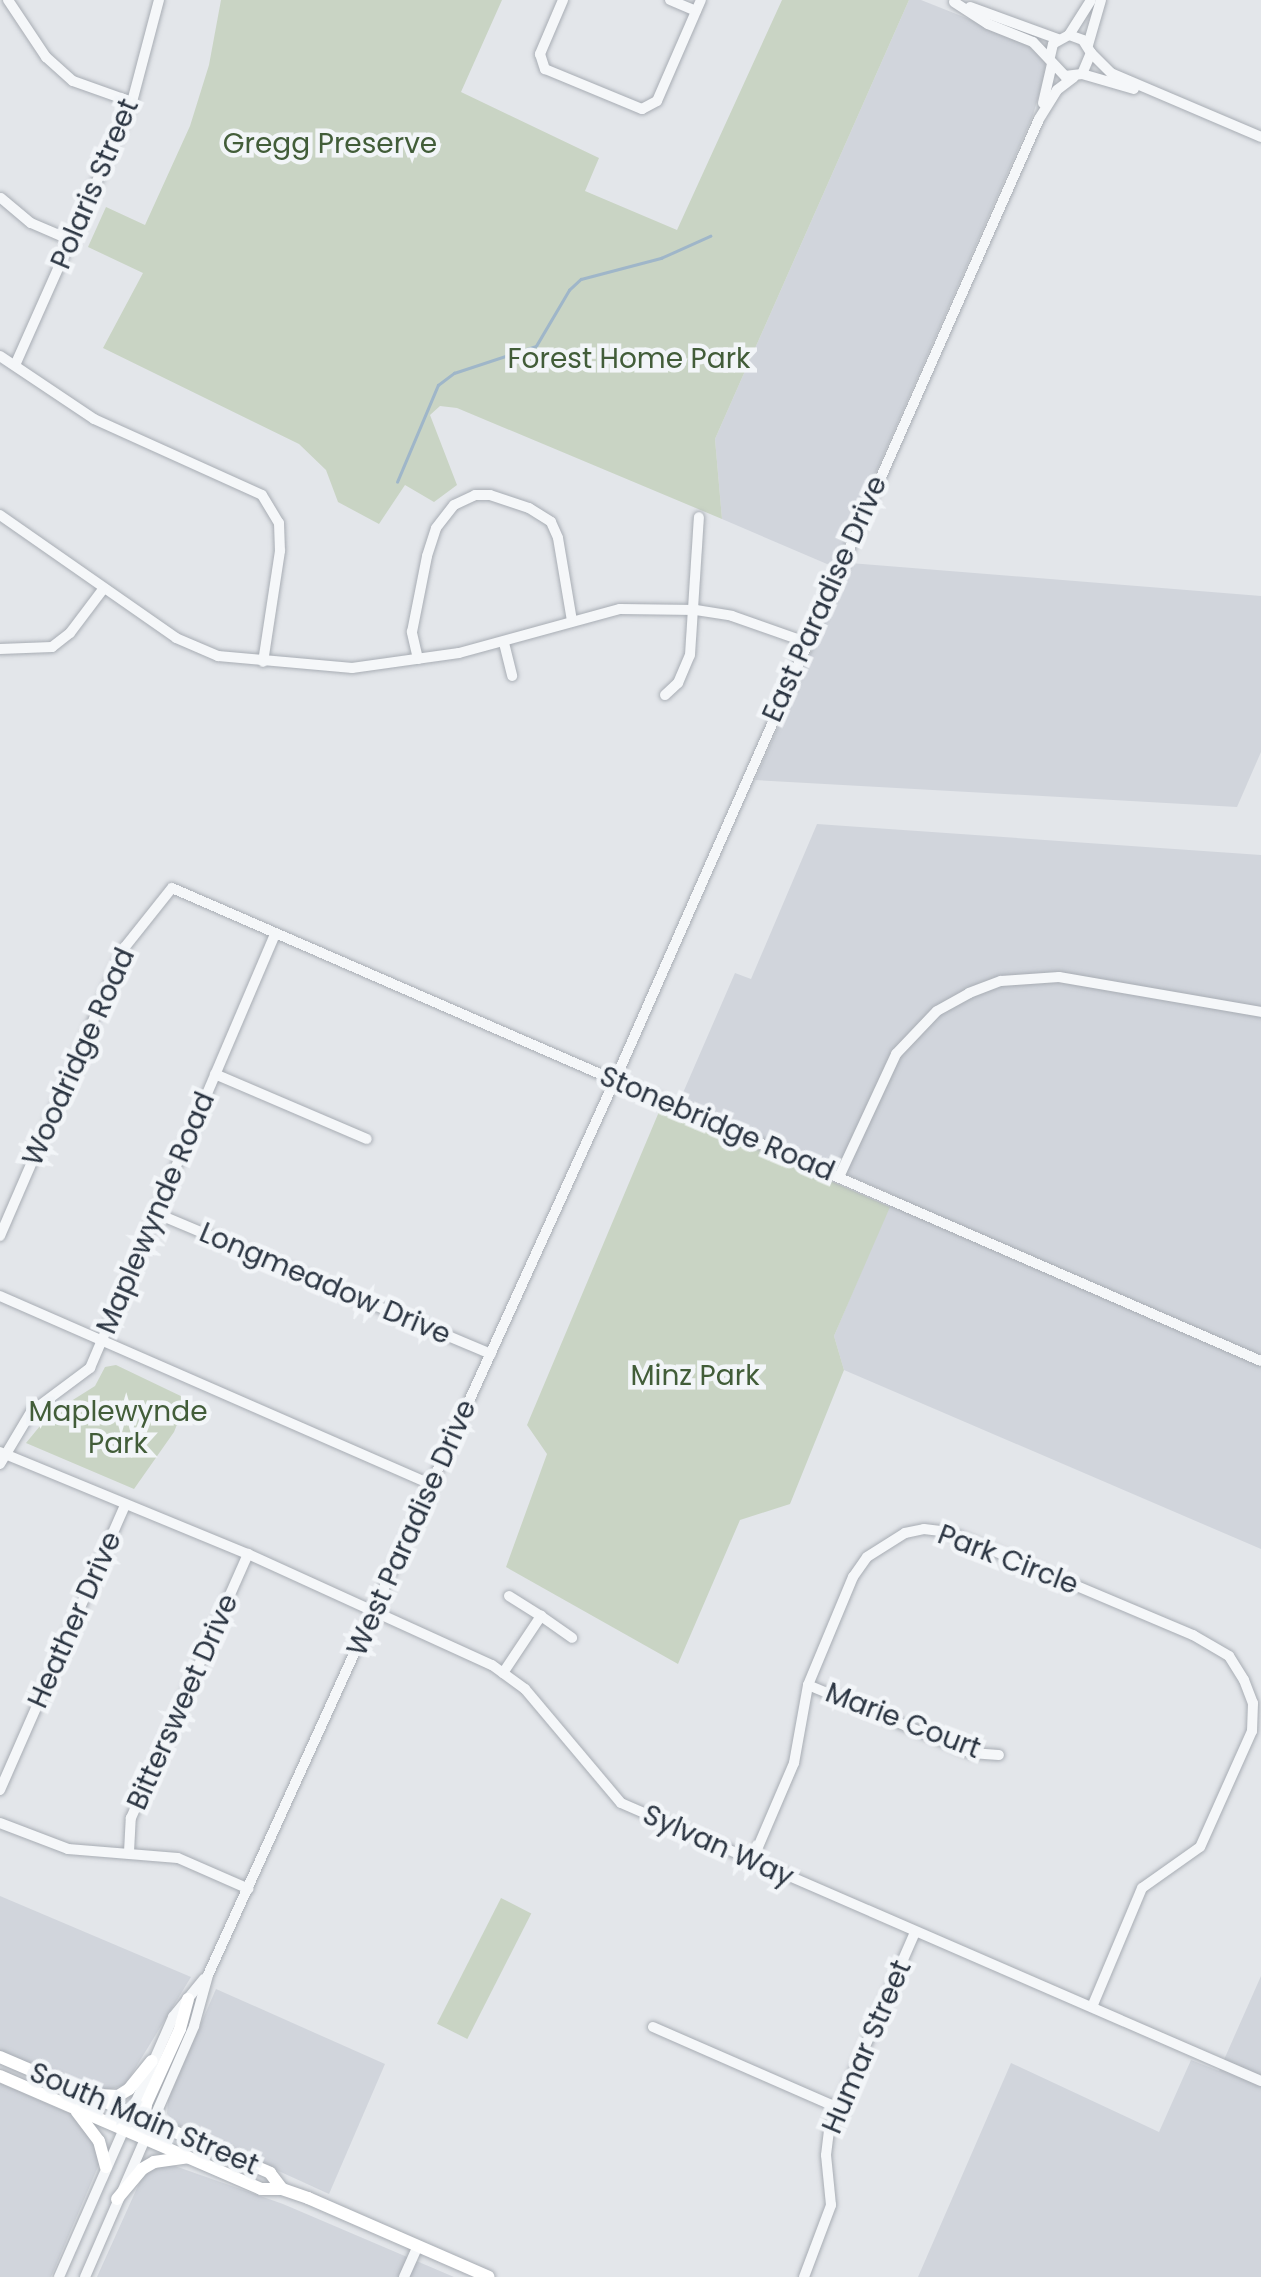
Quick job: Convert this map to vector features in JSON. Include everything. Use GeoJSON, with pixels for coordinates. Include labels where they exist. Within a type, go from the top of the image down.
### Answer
{"type":"FeatureCollection","features":[{"type":"Feature","properties":{"kind":"main road"},"geometry":{"type":"LineString","coordinates":[[144,2136],[188,1999]]}},
{"type":"Feature","properties":{"kind":"main road","name":"South Main Street"},"geometry":{"type":"LineString","coordinates":[[0,2057],[270,2172],[282,2188]]}},
{"type":"Feature","properties":{"kind":"main road"},"geometry":{"type":"LineString","coordinates":[[93,2094],[118,2096],[129,2089],[152,2061]]}},
{"type":"Feature","properties":{"kind":"main road","name":"South Main Street"},"geometry":{"type":"LineString","coordinates":[[0,2076],[261,2189],[282,2188],[489,2277]]}},
{"type":"Feature","properties":{"kind":"main road"},"geometry":{"type":"LineString","coordinates":[[72,2106],[99,2141],[106,2167]]}},
{"type":"Feature","properties":{"kind":"main road"},"geometry":{"type":"LineString","coordinates":[[117,2199],[154,2162],[191,2157]]}},
{"type":"Feature","properties":{"kind":"street"},"geometry":{"type":"LineString","coordinates":[[8,0],[46,58],[73,81],[132,102]]}},
{"type":"Feature","properties":{"kind":"street","name":"Polaris Street"},"geometry":{"type":"LineString","coordinates":[[16,364],[132,102],[159,0]]}},
{"type":"Feature","properties":{"kind":"street"},"geometry":{"type":"LineString","coordinates":[[563,0],[540,54],[545,69],[642,108],[657,101],[698,6],[670,0]]}},
{"type":"Feature","properties":{"kind":"street"},"geometry":{"type":"LineString","coordinates":[[1064,37],[1091,0]]}},
{"type":"Feature","properties":{"kind":"street"},"geometry":{"type":"LineString","coordinates":[[1090,49],[1101,0]]}},
{"type":"Feature","properties":{"kind":"street"},"geometry":{"type":"LineString","coordinates":[[952,1],[1064,37],[1090,49],[1111,73],[1261,137]]}},
{"type":"Feature","properties":{"kind":"street"},"geometry":{"type":"LineString","coordinates":[[952,1],[988,24],[1033,42],[1057,72],[1164,96]]}},
{"type":"Feature","properties":{"kind":"street","name":"East Paradise Drive"},"geometry":{"type":"LineString","coordinates":[[1039,119],[1050,61],[1064,37]]}},
{"type":"Feature","properties":{"kind":"street","name":"East Paradise Drive"},"geometry":{"type":"LineString","coordinates":[[616,1080],[1039,119],[1057,90],[1078,75],[1090,49]]}},
{"type":"Feature","properties":{"kind":"street"},"geometry":{"type":"LineString","coordinates":[[1,198],[31,223],[73,242]]}},
{"type":"Feature","properties":{"kind":"street"},"geometry":{"type":"LineString","coordinates":[[0,356],[94,419],[262,495],[278,523],[280,551],[263,662]]}},
{"type":"Feature","properties":{"kind":"street"},"geometry":{"type":"LineString","coordinates":[[418,659],[412,632],[426,556],[436,528],[454,505],[475,494],[530,508],[550,522],[558,538],[572,621]]}},
{"type":"Feature","properties":{"kind":"street"},"geometry":{"type":"LineString","coordinates":[[0,515],[196,649],[263,662],[352,668],[418,659],[504,643],[620,610],[696,610],[732,616],[806,642]]}},
{"type":"Feature","properties":{"kind":"street"},"geometry":{"type":"LineString","coordinates":[[665,694],[684,672],[696,610],[699,516]]}},
{"type":"Feature","properties":{"kind":"street"},"geometry":{"type":"LineString","coordinates":[[0,649],[52,648],[70,633],[104,588]]}},
{"type":"Feature","properties":{"kind":"street"},"geometry":{"type":"LineString","coordinates":[[504,643],[512,676]]}},
{"type":"Feature","properties":{"kind":"street","name":"Stonebridge Road"},"geometry":{"type":"LineString","coordinates":[[172,888],[1261,1361]]}},
{"type":"Feature","properties":{"kind":"street","name":"Woodridge Road"},"geometry":{"type":"LineString","coordinates":[[0,1236],[125,947],[172,888]]}},
{"type":"Feature","properties":{"kind":"street","name":"Maplewynde Road"},"geometry":{"type":"LineString","coordinates":[[1,1457],[31,1412],[90,1368],[276,934]]}},
{"type":"Feature","properties":{"kind":"street"},"geometry":{"type":"LineString","coordinates":[[839,1177],[896,1054],[938,1011],[969,992],[1001,981],[1059,977],[1261,1012]]}},
{"type":"Feature","properties":{"kind":"street"},"geometry":{"type":"LineString","coordinates":[[215,1074],[367,1139]]}},
{"type":"Feature","properties":{"kind":"street","name":"West Paradise Drive"},"geometry":{"type":"LineString","coordinates":[[147,2119],[194,2026],[208,1975],[616,1080]]}},
{"type":"Feature","properties":{"kind":"street","name":"Longmeadow Drive"},"geometry":{"type":"LineString","coordinates":[[158,1214],[491,1354]]}},
{"type":"Feature","properties":{"kind":"street"},"geometry":{"type":"LineString","coordinates":[[0,1296],[432,1485]]}},
{"type":"Feature","properties":{"kind":"street","name":"Sylvan Way"},"geometry":{"type":"LineString","coordinates":[[1,1457],[248,1554],[503,1673],[524,1689],[620,1802],[1261,2081]]}},
{"type":"Feature","properties":{"kind":"street","name":"Heather Drive"},"geometry":{"type":"LineString","coordinates":[[0,1790],[125,1504]]}},
{"type":"Feature","properties":{"kind":"street","name":"Park Circle"},"geometry":{"type":"LineString","coordinates":[[752,1861],[794,1763],[808,1685],[853,1577],[867,1557],[905,1533],[924,1529],[949,1532],[1194,1635],[1228,1656],[1252,1703],[1252,1731],[1200,1847],[1142,1888],[1092,2007]]}},
{"type":"Feature","properties":{"kind":"street","name":"Bittersweet Drive"},"geometry":{"type":"LineString","coordinates":[[129,1852],[130,1818],[248,1554]]}},
{"type":"Feature","properties":{"kind":"street"},"geometry":{"type":"LineString","coordinates":[[509,1596],[572,1638]]}},
{"type":"Feature","properties":{"kind":"street"},"geometry":{"type":"LineString","coordinates":[[503,1673],[541,1616]]}},
{"type":"Feature","properties":{"kind":"street","name":"Marie Court"},"geometry":{"type":"LineString","coordinates":[[808,1685],[971,1753],[999,1756]]}},
{"type":"Feature","properties":{"kind":"street"},"geometry":{"type":"LineString","coordinates":[[0,1823],[68,1849],[178,1858],[249,1889]]}},
{"type":"Feature","properties":{"kind":"street","name":"Humar Street"},"geometry":{"type":"LineString","coordinates":[[804,2277],[831,2205],[826,2142],[915,1932]]}},
{"type":"Feature","properties":{"kind":"street","name":"West Paradise Drive"},"geometry":{"type":"LineString","coordinates":[[59,2277],[173,2016],[208,1975]]}},
{"type":"Feature","properties":{"kind":"street"},"geometry":{"type":"LineString","coordinates":[[653,2027],[838,2108]]}},
{"type":"Feature","properties":{"kind":"street"},"geometry":{"type":"LineString","coordinates":[[85,2277],[144,2136]]}},
{"type":"Feature","properties":{"kind":"street"},"geometry":{"type":"LineString","coordinates":[[404,2277],[418,2246]]}},
{"type":"Feature","properties":{"kind":"shaded area"},"geometry":{"type":"Polygon","coordinates":[[[909,0],[921,0],[1022,40],[1045,61],[1046,70],[1033,115],[834,567],[722,519],[715,439],[909,0]]]}},
{"type":"Feature","properties":{"kind":"shaded area"},"geometry":{"type":"Polygon","coordinates":[[[850,563],[1261,596],[1261,752],[1237,807],[755,780],[850,563]]]}},
{"type":"Feature","properties":{"kind":"shaded area"},"geometry":{"type":"Polygon","coordinates":[[[817,824],[1261,855],[1261,1549],[844,1370],[834,1336],[894,1195],[679,1102],[735,973],[751,979],[817,824]]]}},
{"type":"Feature","properties":{"kind":"shaded area"},"geometry":{"type":"Polygon","coordinates":[[[0,1896],[191,1977],[125,2085],[103,2091],[0,2052],[0,1896]]]}},
{"type":"Feature","properties":{"kind":"shaded area"},"geometry":{"type":"Polygon","coordinates":[[[1261,1976],[1261,2277],[918,2277],[1011,2063],[1159,2132],[1191,2060],[1219,2071],[1261,1976]]]}},
{"type":"Feature","properties":{"kind":"shaded area"},"geometry":{"type":"Polygon","coordinates":[[[216,1989],[385,2064],[329,2194],[178,2125],[167,2114],[168,2100],[216,1989]]]}},
{"type":"Feature","properties":{"kind":"shaded area"},"geometry":{"type":"Polygon","coordinates":[[[0,2083],[78,2117],[97,2148],[100,2162],[51,2277],[0,2277],[0,2083]]]}},
{"type":"Feature","properties":{"kind":"shaded area"},"geometry":{"type":"Polygon","coordinates":[[[172,2165],[283,2204],[454,2277],[97,2277],[142,2177],[156,2166],[172,2165]]]}},
{"type":"Feature","properties":{"kind":"green space"},"geometry":{"type":"Polygon","coordinates":[[[221,0],[502,0],[461,92],[599,158],[585,191],[677,230],[782,0],[909,0],[715,439],[722,519],[457,408],[440,406],[430,415],[457,485],[434,502],[405,485],[379,524],[338,502],[326,470],[299,444],[103,348],[143,273],[88,247],[106,207],[145,225],[190,126],[209,65],[221,0]]]}},
{"type":"Feature","properties":{"kind":"green space","name":"Minz Park"},"geometry":{"type":"Polygon","coordinates":[[[661,1107],[890,1207],[834,1336],[844,1370],[790,1504],[740,1520],[678,1664],[506,1567],[547,1454],[527,1425],[661,1107]]]}},
{"type":"Feature","properties":{"kind":"green space","name":"Maplewynde Park"},"geometry":{"type":"Polygon","coordinates":[[[116,1365],[187,1399],[174,1432],[134,1489],[26,1443],[49,1415],[95,1386],[105,1367],[116,1365]]]}},
{"type":"Feature","properties":{"kind":"green space"},"geometry":{"type":"Polygon","coordinates":[[[501,1898],[531,1913],[467,2039],[437,2024],[501,1898]]]}},
{"type":"Feature","properties":{"kind":"waterway"},"geometry":{"type":"LineString","coordinates":[[397,482],[438,385],[454,373],[536,346],[569,290],[581,279],[661,258],[710,236]]}},
{"type":"Feature","properties":{"kind":"park label","name":"Gregg Preserve"},"geometry":{"type":"Point","coordinates":[330,144]}},
{"type":"Feature","properties":{"kind":"park label","name":"Forest Home Park"},"geometry":{"type":"Point","coordinates":[629,359]}}]}
